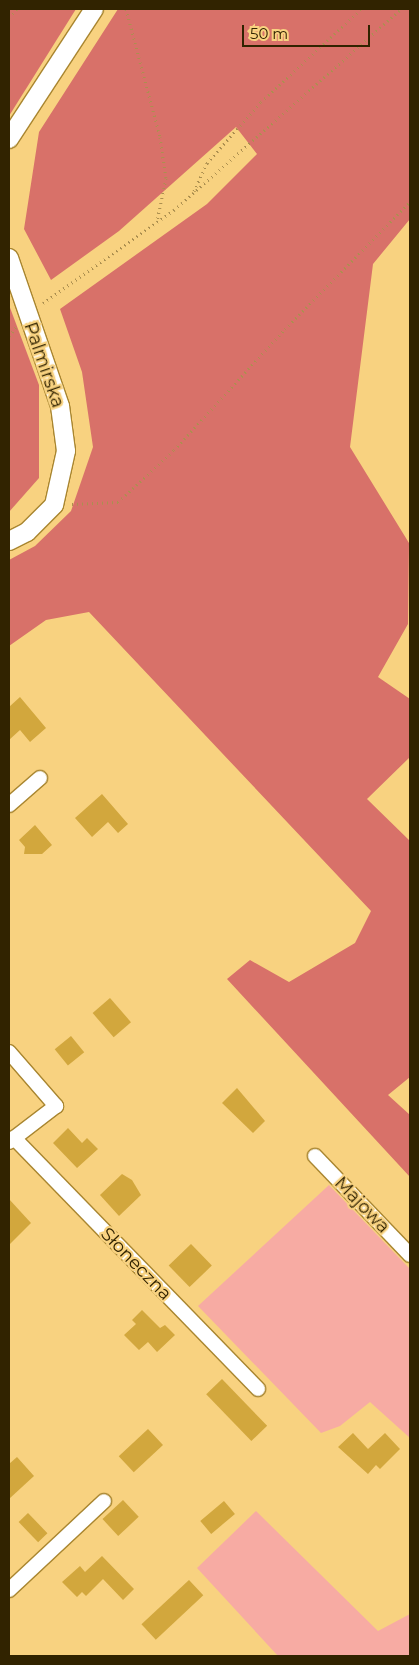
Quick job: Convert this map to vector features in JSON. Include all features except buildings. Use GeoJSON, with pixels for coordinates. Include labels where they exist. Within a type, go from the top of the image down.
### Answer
{"type":"FeatureCollection","features":[{"type":"Feature","properties":{"kind":"street"},"geometry":{"type":"LineString","coordinates":[[9,139],[94,9]]}},
{"type":"Feature","properties":{"kind":"street","name":"Palmirska"},"geometry":{"type":"LineString","coordinates":[[9,258],[26,315],[60,406],[66,451],[54,505]]}},
{"type":"Feature","properties":{"kind":"street"},"geometry":{"type":"LineString","coordinates":[[9,541],[27,532],[54,505]]}},
{"type":"Feature","properties":{"kind":"street"},"geometry":{"type":"LineString","coordinates":[[9,805],[40,778]]}},
{"type":"Feature","properties":{"kind":"street"},"geometry":{"type":"LineString","coordinates":[[9,1052],[56,1106],[12,1140]]}},
{"type":"Feature","properties":{"kind":"street","name":"Słoneczna"},"geometry":{"type":"LineString","coordinates":[[12,1140],[258,1389]]}},
{"type":"Feature","properties":{"kind":"street","name":"Majowa"},"geometry":{"type":"LineString","coordinates":[[315,1156],[410,1255]]}},
{"type":"Feature","properties":{"kind":"street"},"geometry":{"type":"LineString","coordinates":[[9,1590],[104,1501]]}},
{"type":"Feature","properties":{"kind":"path"},"geometry":{"type":"LineString","coordinates":[[9,16],[17,9]]}},
{"type":"Feature","properties":{"kind":"path"},"geometry":{"type":"LineString","coordinates":[[126,9],[161,146],[166,178],[157,222]]}},
{"type":"Feature","properties":{"kind":"path"},"geometry":{"type":"LineString","coordinates":[[193,194],[208,163],[261,102],[361,9]]}},
{"type":"Feature","properties":{"kind":"path"},"geometry":{"type":"LineString","coordinates":[[26,315],[157,222],[193,194],[401,9]]}},
{"type":"Feature","properties":{"kind":"path"},"geometry":{"type":"LineString","coordinates":[[54,505],[118,502],[174,450],[285,329],[410,202]]}},
{"type":"Feature","properties":{"kind":"shaded area"},"geometry":{"type":"Polygon","coordinates":[[[9,9],[76,9],[9,116],[9,9]]]}},
{"type":"Feature","properties":{"kind":"shaded area"},"geometry":{"type":"Polygon","coordinates":[[[118,9],[410,9],[410,219],[373,264],[350,447],[409,543],[408,624],[378,677],[410,699],[410,757],[367,799],[410,841],[410,1077],[388,1095],[410,1115],[410,1177],[227,979],[250,960],[289,982],[355,943],[371,911],[89,612],[46,620],[9,646],[9,560],[35,546],[71,511],[93,447],[82,372],[60,309],[207,204],[257,154],[236,127],[119,231],[51,280],[24,229],[39,132],[118,9]]]}},
{"type":"Feature","properties":{"kind":"shaded area"},"geometry":{"type":"Polygon","coordinates":[[[9,305],[39,385],[39,478],[9,512],[9,305]]]}},
{"type":"Feature","properties":{"kind":"shaded area"},"geometry":{"type":"Polygon","coordinates":[[[329,1185],[410,1269],[410,1438],[370,1402],[340,1426],[321,1433],[198,1306],[329,1185]]]}},
{"type":"Feature","properties":{"kind":"shaded area"},"geometry":{"type":"Polygon","coordinates":[[[256,1511],[378,1631],[410,1614],[410,1656],[278,1656],[197,1568],[256,1511]]]}}]}
